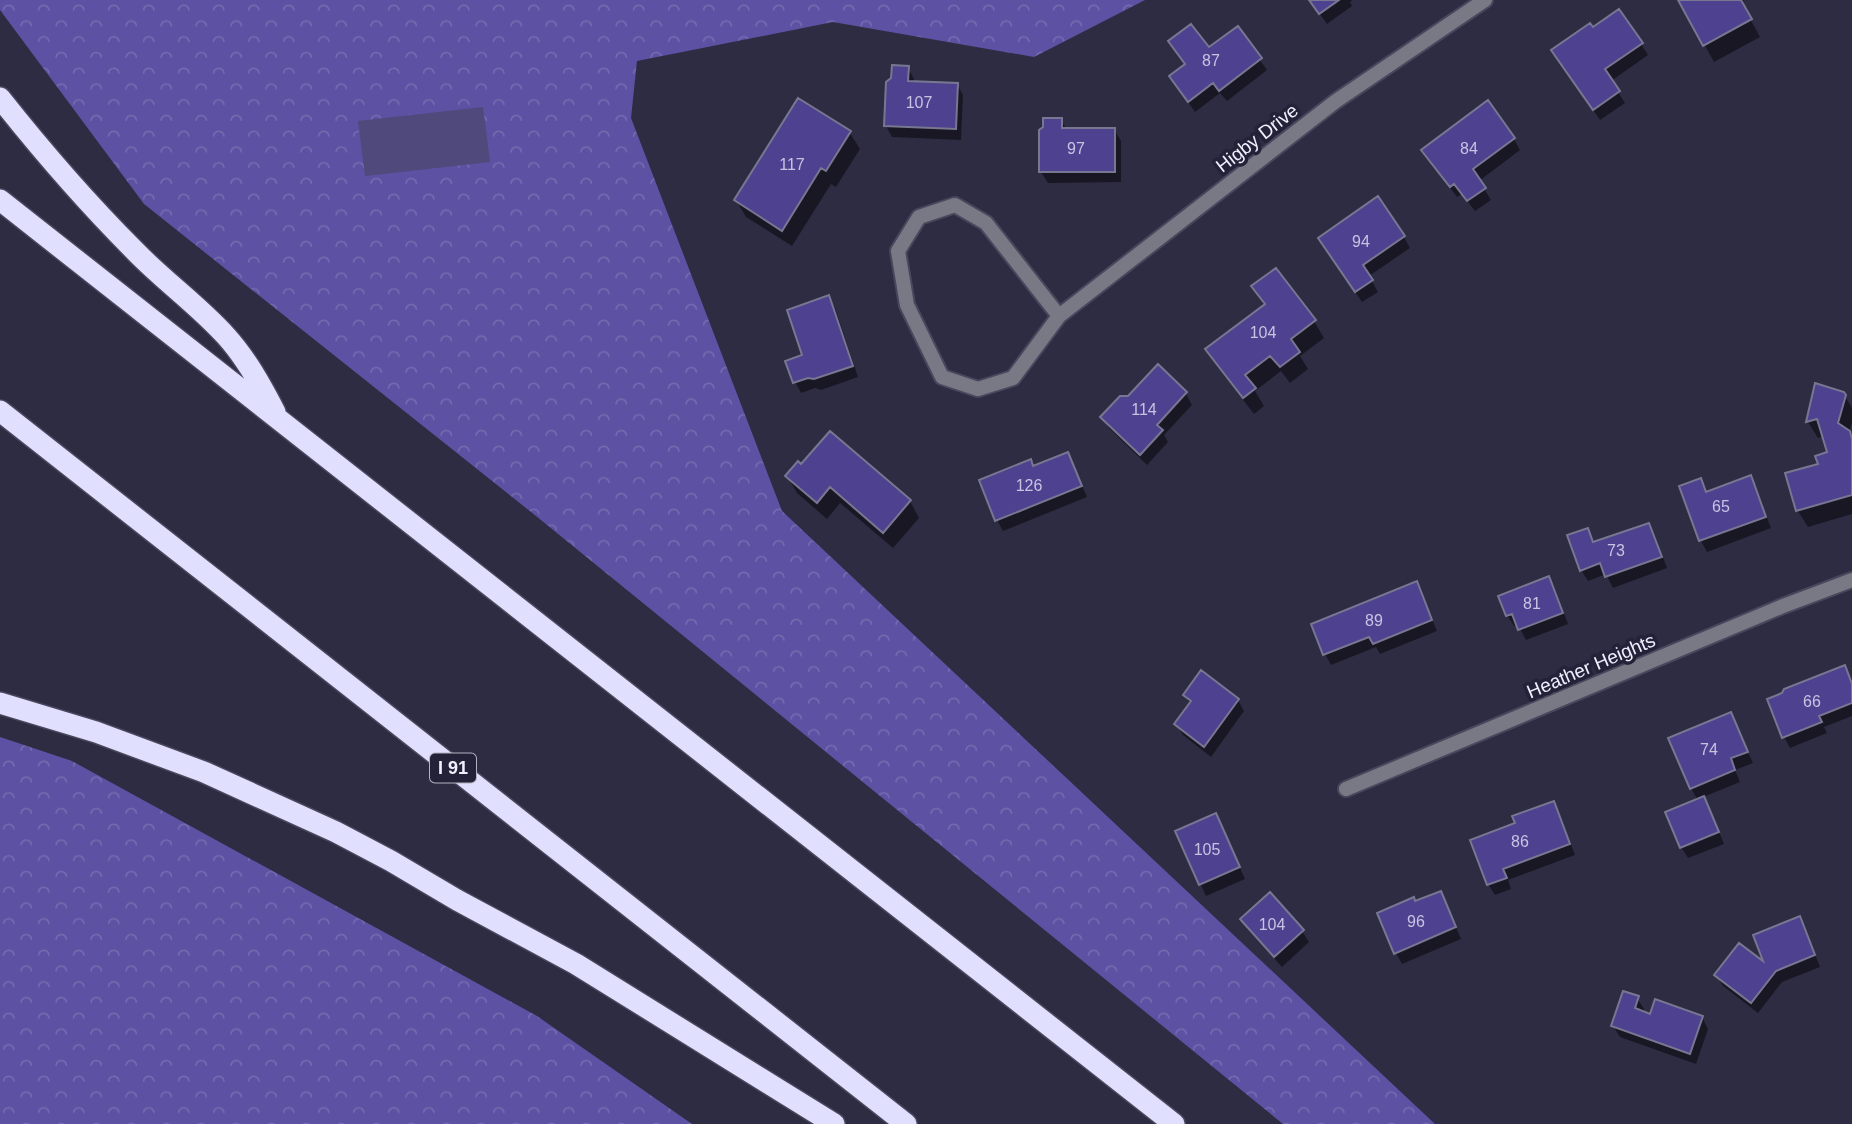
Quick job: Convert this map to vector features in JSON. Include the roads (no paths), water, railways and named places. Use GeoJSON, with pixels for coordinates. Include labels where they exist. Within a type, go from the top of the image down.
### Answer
{"type":"FeatureCollection","features":[{"type":"Feature","properties":{"kind":"highway"},"geometry":{"type":"LineString","coordinates":[[0,98],[103,218],[225,335],[256,377],[279,420]]}},
{"type":"Feature","properties":{"kind":"highway"},"geometry":{"type":"LineString","coordinates":[[0,200],[1174,1124]]}},
{"type":"Feature","properties":{"kind":"highway","name":"I 91"},"geometry":{"type":"LineString","coordinates":[[0,411],[906,1124]]}},
{"type":"Feature","properties":{"kind":"highway"},"geometry":{"type":"LineString","coordinates":[[0,702],[96,732],[204,772],[336,832],[576,964],[834,1124]]}},
{"type":"Feature","properties":{"kind":"street","name":"Higby Drive"},"geometry":{"type":"LineString","coordinates":[[1059,316],[986,223],[955,205],[919,217],[898,250],[907,305],[942,377],[978,389],[1013,378],[1059,316],[1336,101],[1485,0]]}},
{"type":"Feature","properties":{"kind":"street","name":"Heather Heights"},"geometry":{"type":"LineString","coordinates":[[1346,789],[1783,606],[1852,580]]}}]}
